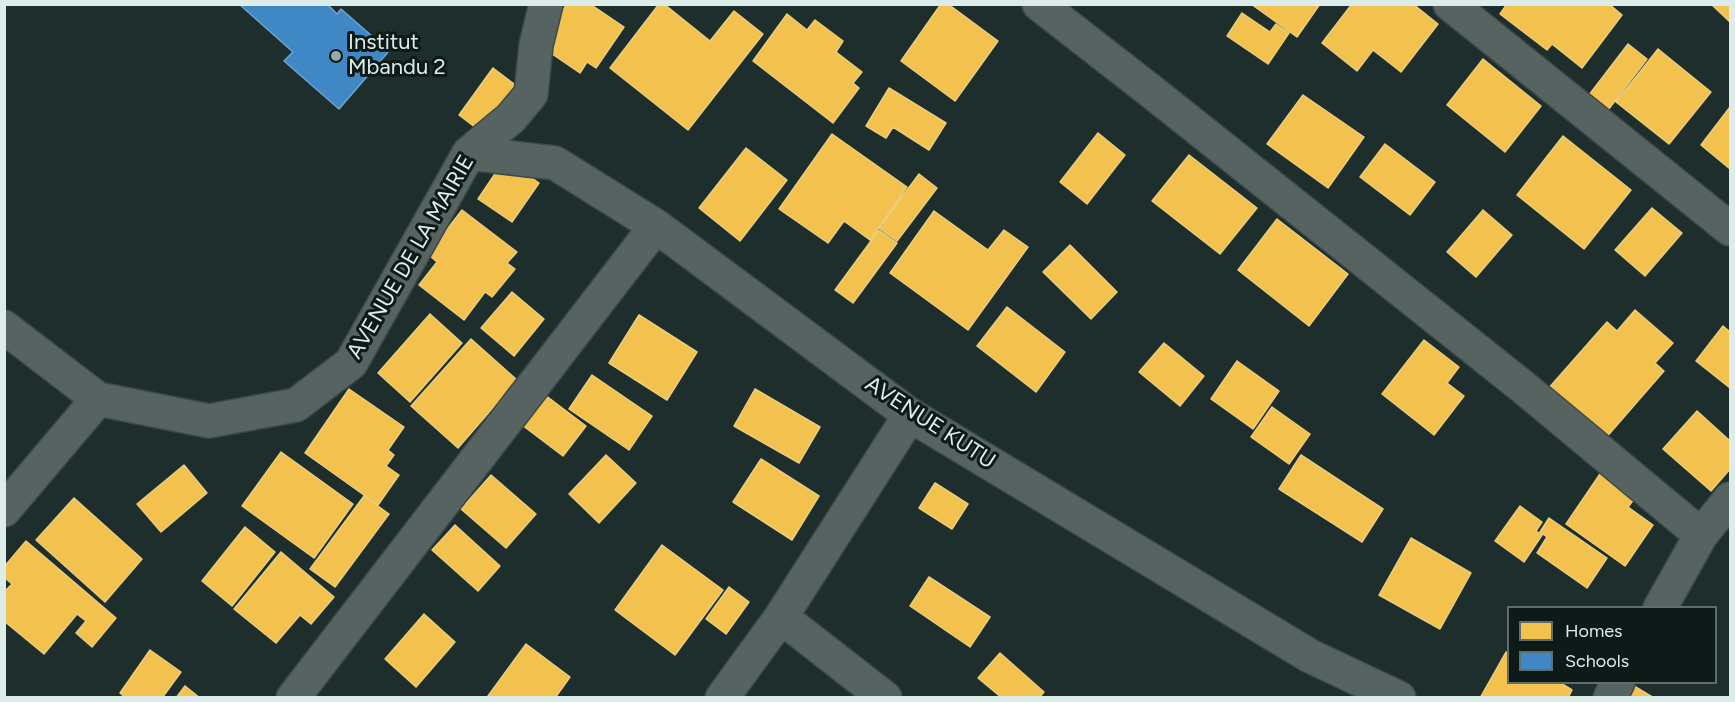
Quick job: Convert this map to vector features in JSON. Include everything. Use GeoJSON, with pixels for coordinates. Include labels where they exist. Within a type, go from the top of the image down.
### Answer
{"type":"FeatureCollection","features":[{"type":"Feature","properties":{"kind":"street","name":"AVENUE DE LA MAIRIE"},"geometry":{"type":"LineString","coordinates":[[4,327],[98,399],[209,421],[296,405],[351,363],[469,153],[511,118],[531,94],[536,45],[546,4]]}},
{"type":"Feature","properties":{"kind":"street"},"geometry":{"type":"LineString","coordinates":[[1039,4],[1514,380],[1701,535]]}},
{"type":"Feature","properties":{"kind":"street"},"geometry":{"type":"LineString","coordinates":[[1450,4],[1731,229]]}},
{"type":"Feature","properties":{"kind":"street","name":"AVENUE KUTU"},"geometry":{"type":"LineString","coordinates":[[469,153],[555,163],[656,226],[910,415],[1310,656],[1399,698]]}},
{"type":"Feature","properties":{"kind":"street"},"geometry":{"type":"LineString","coordinates":[[293,698],[656,226]]}},
{"type":"Feature","properties":{"kind":"street"},"geometry":{"type":"LineString","coordinates":[[4,510],[98,399]]}},
{"type":"Feature","properties":{"kind":"street"},"geometry":{"type":"LineString","coordinates":[[722,698],[781,617],[910,415]]}},
{"type":"Feature","properties":{"kind":"street"},"geometry":{"type":"LineString","coordinates":[[1661,606],[1701,535],[1731,499]]}},
{"type":"Feature","properties":{"kind":"street"},"geometry":{"type":"LineString","coordinates":[[781,617],[885,698]]}},
{"type":"Feature","properties":{"kind":"street"},"geometry":{"type":"LineString","coordinates":[[1610,698],[1617,684]]}},
{"type":"Feature","properties":{"kind":"building: Homes"},"geometry":{"type":"Polygon","coordinates":[[[567,4],[590,4],[624,27],[596,68],[587,62],[580,73],[539,45],[567,4]]]}},
{"type":"Feature","properties":{"kind":"building: Homes"},"geometry":{"type":"Polygon","coordinates":[[[659,4],[664,4],[710,41],[734,11],[763,34],[688,130],[610,68],[659,4]]]}},
{"type":"Feature","properties":{"kind":"building: Homes"},"geometry":{"type":"Polygon","coordinates":[[[941,4],[948,4],[998,41],[955,101],[901,61],[941,4]]]}},
{"type":"Feature","properties":{"kind":"building: Homes"},"geometry":{"type":"Polygon","coordinates":[[[1251,4],[1320,4],[1297,37],[1251,4]]]}},
{"type":"Feature","properties":{"kind":"building: Homes"},"geometry":{"type":"Polygon","coordinates":[[[1352,4],[1413,4],[1438,24],[1401,72],[1373,50],[1357,71],[1322,43],[1352,4]]]}},
{"type":"Feature","properties":{"kind":"building: Homes"},"geometry":{"type":"Polygon","coordinates":[[[1507,4],[1609,4],[1622,15],[1582,68],[1552,44],[1547,50],[1500,14],[1507,4]]]}},
{"type":"Feature","properties":{"kind":"building: Homes"},"geometry":{"type":"Polygon","coordinates":[[[1711,4],[1730,4],[1730,22],[1711,4]]]}},
{"type":"Feature","properties":{"kind":"building: Homes"},"geometry":{"type":"Polygon","coordinates":[[[1242,13],[1270,32],[1276,24],[1289,33],[1268,64],[1227,36],[1242,13]]]}},
{"type":"Feature","properties":{"kind":"building: Homes"},"geometry":{"type":"Polygon","coordinates":[[[787,14],[807,30],[815,20],[843,41],[836,52],[862,72],[853,83],[859,88],[833,123],[753,61],[787,14]]]}},
{"type":"Feature","properties":{"kind":"building: Homes"},"geometry":{"type":"Polygon","coordinates":[[[1628,44],[1647,59],[1608,110],[1589,95],[1628,44]]]}},
{"type":"Feature","properties":{"kind":"building: Homes"},"geometry":{"type":"Polygon","coordinates":[[[1658,49],[1711,92],[1669,144],[1616,102],[1658,49]]]}},
{"type":"Feature","properties":{"kind":"building: Homes"},"geometry":{"type":"Polygon","coordinates":[[[1483,59],[1541,106],[1505,152],[1447,105],[1483,59]]]}},
{"type":"Feature","properties":{"kind":"building: Homes"},"geometry":{"type":"Polygon","coordinates":[[[493,68],[518,87],[484,134],[459,115],[493,68]]]}},
{"type":"Feature","properties":{"kind":"building: Homes"},"geometry":{"type":"Polygon","coordinates":[[[889,88],[946,123],[929,150],[893,127],[886,138],[866,126],[889,88]]]}},
{"type":"Feature","properties":{"kind":"building: Homes"},"geometry":{"type":"Polygon","coordinates":[[[1303,95],[1364,137],[1328,188],[1267,144],[1303,95]]]}},
{"type":"Feature","properties":{"kind":"building: Homes"},"geometry":{"type":"Polygon","coordinates":[[[1730,107],[1730,169],[1701,145],[1730,107]]]}},
{"type":"Feature","properties":{"kind":"building: Homes"},"geometry":{"type":"Polygon","coordinates":[[[1098,133],[1125,155],[1087,204],[1060,182],[1098,133]]]}},
{"type":"Feature","properties":{"kind":"building: Homes"},"geometry":{"type":"Polygon","coordinates":[[[832,134],[907,187],[870,240],[844,221],[828,243],[779,209],[832,134]]]}},
{"type":"Feature","properties":{"kind":"building: Homes"},"geometry":{"type":"Polygon","coordinates":[[[1563,136],[1631,190],[1584,249],[1517,195],[1563,136]]]}},
{"type":"Feature","properties":{"kind":"building: Homes"},"geometry":{"type":"Polygon","coordinates":[[[1385,144],[1435,182],[1410,215],[1360,177],[1385,144]]]}},
{"type":"Feature","properties":{"kind":"building: Homes"},"geometry":{"type":"Polygon","coordinates":[[[746,148],[787,180],[740,241],[699,208],[746,148]]]}},
{"type":"Feature","properties":{"kind":"building: Homes"},"geometry":{"type":"Polygon","coordinates":[[[1189,155],[1257,208],[1220,254],[1152,201],[1189,155]]]}},
{"type":"Feature","properties":{"kind":"building: Homes"},"geometry":{"type":"Polygon","coordinates":[[[505,159],[539,183],[512,222],[478,199],[505,159]]]}},
{"type":"Feature","properties":{"kind":"building: Homes"},"geometry":{"type":"Polygon","coordinates":[[[919,174],[937,188],[897,241],[879,228],[919,174]]]}},
{"type":"Feature","properties":{"kind":"building: Homes"},"geometry":{"type":"Polygon","coordinates":[[[1652,208],[1682,233],[1645,276],[1615,250],[1652,208]]]}},
{"type":"Feature","properties":{"kind":"building: Homes"},"geometry":{"type":"Polygon","coordinates":[[[462,210],[517,252],[507,263],[515,269],[492,297],[485,292],[464,320],[419,285],[437,262],[428,254],[462,210]]]}},
{"type":"Feature","properties":{"kind":"building: Homes"},"geometry":{"type":"Polygon","coordinates":[[[1483,210],[1512,235],[1476,277],[1447,252],[1483,210]]]}},
{"type":"Feature","properties":{"kind":"building: Homes"},"geometry":{"type":"Polygon","coordinates":[[[934,211],[988,250],[1004,230],[1028,247],[968,330],[890,273],[934,211]]]}},
{"type":"Feature","properties":{"kind":"building: Homes"},"geometry":{"type":"Polygon","coordinates":[[[1277,219],[1348,274],[1309,326],[1238,270],[1277,219]]]}},
{"type":"Feature","properties":{"kind":"building: Homes"},"geometry":{"type":"Polygon","coordinates":[[[879,230],[897,243],[853,303],[835,290],[879,230]]]}},
{"type":"Feature","properties":{"kind":"building: Homes"},"geometry":{"type":"Polygon","coordinates":[[[1070,245],[1117,292],[1091,319],[1043,272],[1070,245]]]}},
{"type":"Feature","properties":{"kind":"building: Homes"},"geometry":{"type":"Polygon","coordinates":[[[512,292],[544,319],[514,356],[481,328],[512,292]]]}},
{"type":"Feature","properties":{"kind":"building: Homes"},"geometry":{"type":"Polygon","coordinates":[[[1007,307],[1065,352],[1036,392],[977,346],[1007,307]]]}},
{"type":"Feature","properties":{"kind":"building: Homes"},"geometry":{"type":"Polygon","coordinates":[[[1635,310],[1673,343],[1655,363],[1664,371],[1604,440],[1547,390],[1607,322],[1617,331],[1635,310]]]}},
{"type":"Feature","properties":{"kind":"building: Homes"},"geometry":{"type":"Polygon","coordinates":[[[430,314],[462,343],[410,402],[378,373],[430,314]]]}},
{"type":"Feature","properties":{"kind":"building: Homes"},"geometry":{"type":"Polygon","coordinates":[[[639,315],[697,352],[667,400],[609,363],[639,315]]]}},
{"type":"Feature","properties":{"kind":"building: Homes"},"geometry":{"type":"Polygon","coordinates":[[[1723,326],[1730,332],[1730,388],[1696,361],[1723,326]]]}},
{"type":"Feature","properties":{"kind":"building: Homes"},"geometry":{"type":"Polygon","coordinates":[[[471,339],[517,380],[458,448],[411,406],[471,339]]]}},
{"type":"Feature","properties":{"kind":"building: Homes"},"geometry":{"type":"Polygon","coordinates":[[[1424,340],[1459,367],[1447,383],[1464,396],[1434,435],[1382,394],[1424,340]]]}},
{"type":"Feature","properties":{"kind":"building: Homes"},"geometry":{"type":"Polygon","coordinates":[[[1164,343],[1204,376],[1180,406],[1139,372],[1164,343]]]}},
{"type":"Feature","properties":{"kind":"building: Homes"},"geometry":{"type":"Polygon","coordinates":[[[1237,361],[1279,391],[1253,429],[1211,399],[1237,361]]]}},
{"type":"Feature","properties":{"kind":"building: Homes"},"geometry":{"type":"Polygon","coordinates":[[[592,375],[652,416],[629,450],[569,409],[592,375]]]}},
{"type":"Feature","properties":{"kind":"building: Homes"},"geometry":{"type":"Polygon","coordinates":[[[349,389],[404,427],[388,450],[394,455],[386,466],[399,475],[378,505],[305,453],[349,389]]]}},
{"type":"Feature","properties":{"kind":"building: Homes"},"geometry":{"type":"Polygon","coordinates":[[[755,389],[820,427],[799,463],[734,426],[755,389]]]}},
{"type":"Feature","properties":{"kind":"building: Homes"},"geometry":{"type":"Polygon","coordinates":[[[545,395],[586,426],[563,456],[522,425],[545,395]]]}},
{"type":"Feature","properties":{"kind":"building: Homes"},"geometry":{"type":"Polygon","coordinates":[[[1272,407],[1310,434],[1289,464],[1251,437],[1272,407]]]}},
{"type":"Feature","properties":{"kind":"building: Homes"},"geometry":{"type":"Polygon","coordinates":[[[1697,411],[1730,441],[1730,469],[1711,491],[1663,449],[1697,411]]]}},
{"type":"Feature","properties":{"kind":"building: Homes"},"geometry":{"type":"Polygon","coordinates":[[[281,452],[353,504],[314,558],[242,506],[281,452]]]}},
{"type":"Feature","properties":{"kind":"building: Homes"},"geometry":{"type":"Polygon","coordinates":[[[606,455],[636,483],[599,523],[569,494],[606,455]]]}},
{"type":"Feature","properties":{"kind":"building: Homes"},"geometry":{"type":"Polygon","coordinates":[[[1301,455],[1383,509],[1362,542],[1279,489],[1301,455]]]}},
{"type":"Feature","properties":{"kind":"building: Homes"},"geometry":{"type":"Polygon","coordinates":[[[761,459],[819,496],[792,540],[733,502],[761,459]]]}},
{"type":"Feature","properties":{"kind":"building: Homes"},"geometry":{"type":"Polygon","coordinates":[[[184,465],[207,493],[161,532],[137,504],[184,465]]]}},
{"type":"Feature","properties":{"kind":"building: Homes"},"geometry":{"type":"Polygon","coordinates":[[[1600,474],[1635,498],[1628,507],[1653,525],[1625,566],[1566,524],[1600,474]]]}},
{"type":"Feature","properties":{"kind":"building: Homes"},"geometry":{"type":"Polygon","coordinates":[[[491,475],[536,514],[506,548],[461,509],[491,475]]]}},
{"type":"Feature","properties":{"kind":"building: Homes"},"geometry":{"type":"Polygon","coordinates":[[[935,483],[968,504],[952,529],[919,508],[935,483]]]}},
{"type":"Feature","properties":{"kind":"building: Homes"},"geometry":{"type":"Polygon","coordinates":[[[364,496],[389,514],[335,587],[310,569],[364,496]]]}},
{"type":"Feature","properties":{"kind":"building: Homes"},"geometry":{"type":"Polygon","coordinates":[[[74,498],[142,559],[105,602],[36,540],[74,498]]]}},
{"type":"Feature","properties":{"kind":"building: Homes"},"geometry":{"type":"Polygon","coordinates":[[[1520,506],[1542,522],[1536,531],[1542,535],[1524,562],[1495,541],[1520,506]]]}},
{"type":"Feature","properties":{"kind":"building: Homes"},"geometry":{"type":"Polygon","coordinates":[[[1549,518],[1607,558],[1587,588],[1537,553],[1547,537],[1540,532],[1549,518]]]}},
{"type":"Feature","properties":{"kind":"building: Homes"},"geometry":{"type":"Polygon","coordinates":[[[455,525],[500,566],[478,591],[432,550],[455,525]]]}},
{"type":"Feature","properties":{"kind":"building: Homes"},"geometry":{"type":"Polygon","coordinates":[[[245,527],[275,552],[232,606],[202,581],[245,527]]]}},
{"type":"Feature","properties":{"kind":"building: Homes"},"geometry":{"type":"Polygon","coordinates":[[[1411,538],[1471,573],[1440,629],[1379,595],[1411,538]]]}},
{"type":"Feature","properties":{"kind":"building: Homes"},"geometry":{"type":"Polygon","coordinates":[[[26,541],[116,618],[92,647],[76,633],[86,621],[77,614],[44,654],[4,621],[4,592],[12,584],[4,577],[4,567],[26,541]]]}},
{"type":"Feature","properties":{"kind":"building: Homes"},"geometry":{"type":"Polygon","coordinates":[[[662,545],[723,590],[675,655],[615,610],[662,545]]]}},
{"type":"Feature","properties":{"kind":"building: Homes"},"geometry":{"type":"Polygon","coordinates":[[[281,552],[334,597],[311,624],[300,615],[276,643],[234,609],[281,552]]]}},
{"type":"Feature","properties":{"kind":"building: Homes"},"geometry":{"type":"Polygon","coordinates":[[[929,577],[990,617],[970,647],[910,606],[929,577]]]}},
{"type":"Feature","properties":{"kind":"building: Homes"},"geometry":{"type":"Polygon","coordinates":[[[729,587],[749,602],[726,634],[706,619],[729,587]]]}},
{"type":"Feature","properties":{"kind":"building: Homes"},"geometry":{"type":"Polygon","coordinates":[[[424,614],[455,642],[416,687],[385,659],[424,614]]]}},
{"type":"Feature","properties":{"kind":"building: Homes"},"geometry":{"type":"Polygon","coordinates":[[[526,644],[570,677],[555,698],[490,698],[488,696],[526,644]]]}},
{"type":"Feature","properties":{"kind":"building: Homes"},"geometry":{"type":"Polygon","coordinates":[[[150,650],[181,672],[162,698],[126,698],[120,693],[150,650]]]}},
{"type":"Feature","properties":{"kind":"building: Homes"},"geometry":{"type":"Polygon","coordinates":[[[1506,652],[1507,684],[1562,684],[1572,690],[1568,698],[1480,698],[1506,652]]]}},
{"type":"Feature","properties":{"kind":"building: Homes"},"geometry":{"type":"Polygon","coordinates":[[[1000,653],[1044,692],[1039,698],[1002,698],[978,678],[1000,653]]]}},
{"type":"Feature","properties":{"kind":"building: Homes"},"geometry":{"type":"Polygon","coordinates":[[[185,686],[200,698],[176,698],[185,686]]]}},
{"type":"Feature","properties":{"kind":"building: Homes"},"geometry":{"type":"Polygon","coordinates":[[[1634,686],[1654,698],[1628,698],[1634,686]]]}},
{"type":"Feature","properties":{"kind":"building: Schools","name":"Institut Mbandu 2"},"geometry":{"type":"Polygon","coordinates":[[[239,4],[327,4],[337,14],[341,9],[389,51],[339,109],[284,61],[293,52],[239,4]]]}},
{"type":"Feature","properties":{"kind":"place","name":"Institut Mbandu 2"},"geometry":{"type":"Point","coordinates":[336,56]}}]}
